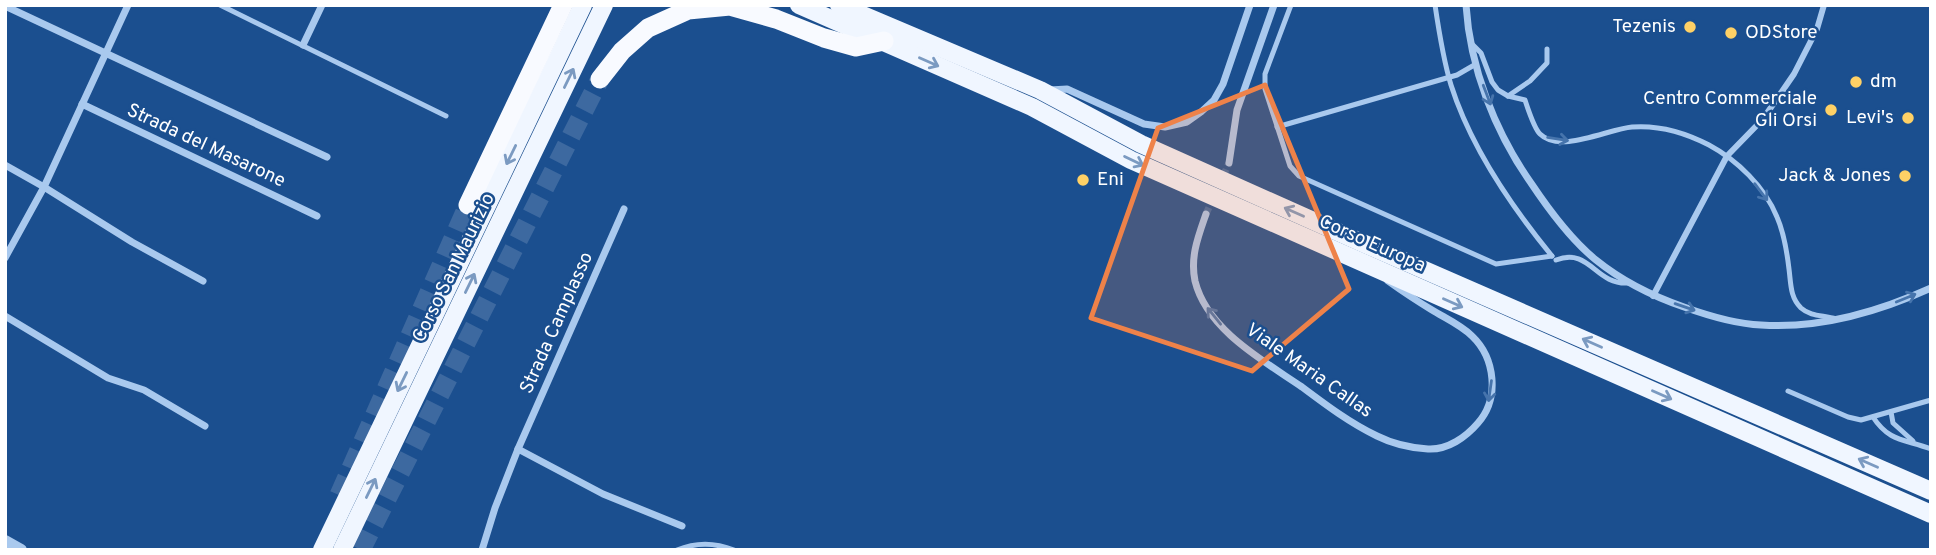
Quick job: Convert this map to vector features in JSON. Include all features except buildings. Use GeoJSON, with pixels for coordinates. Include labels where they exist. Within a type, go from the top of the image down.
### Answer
{"type":"FeatureCollection","features":[{"type":"Feature","properties":{"kind":"highway"},"geometry":{"type":"LineString","coordinates":[[468,205],[563,5]]}},
{"type":"Feature","properties":{"kind":"highway"},"geometry":{"type":"LineString","coordinates":[[600,79],[622,51],[648,28],[688,10],[730,6],[856,47],[884,41]]}},
{"type":"Feature","properties":{"kind":"main road","name":"Corso San Maurizio"},"geometry":{"type":"LineString","coordinates":[[322,550],[583,5]]}},
{"type":"Feature","properties":{"kind":"main road","name":"Corso San Maurizio"},"geometry":{"type":"LineString","coordinates":[[342,550],[604,5]]}},
{"type":"Feature","properties":{"kind":"main road","name":"Corso Europa"},"geometry":{"type":"LineString","coordinates":[[799,5],[1032,107],[1131,160],[1931,514]]}},
{"type":"Feature","properties":{"kind":"main road","name":"Corso Europa"},"geometry":{"type":"LineString","coordinates":[[839,5],[1040,90],[1153,149],[1367,245],[1931,491]]}},
{"type":"Feature","properties":{"kind":"street"},"geometry":{"type":"LineString","coordinates":[[5,258],[44,187],[128,5]]}},
{"type":"Feature","properties":{"kind":"street"},"geometry":{"type":"LineString","coordinates":[[303,45],[322,5]]}},
{"type":"Feature","properties":{"kind":"street"},"geometry":{"type":"LineString","coordinates":[[1040,90],[1067,89],[1144,124],[1165,127],[1187,122],[1214,100],[1223,84],[1250,5]]}},
{"type":"Feature","properties":{"kind":"street"},"geometry":{"type":"LineString","coordinates":[[1228,163],[1237,110],[1274,5]]}},
{"type":"Feature","properties":{"kind":"street"},"geometry":{"type":"LineString","coordinates":[[1466,5],[1476,65],[1514,160],[1553,215],[1593,258],[1616,276],[1653,296],[1702,313],[1762,326],[1838,320],[1903,300],[1931,288]]}},
{"type":"Feature","properties":{"kind":"street"},"geometry":{"type":"LineString","coordinates":[[1653,296],[1727,156],[1763,119],[1794,74],[1818,29],[1824,5]]}},
{"type":"Feature","properties":{"kind":"street"},"geometry":{"type":"LineString","coordinates":[[5,6],[327,157]]}},
{"type":"Feature","properties":{"kind":"street","name":"Strada del Masarone"},"geometry":{"type":"LineString","coordinates":[[82,104],[317,216]]}},
{"type":"Feature","properties":{"kind":"street"},"geometry":{"type":"LineString","coordinates":[[5,164],[132,242],[203,281]]}},
{"type":"Feature","properties":{"kind":"street","name":"Strada Camplasso"},"geometry":{"type":"LineString","coordinates":[[482,550],[518,449],[624,209]]}},
{"type":"Feature","properties":{"kind":"street","name":"Viale Maria Callas"},"geometry":{"type":"LineString","coordinates":[[1206,214],[1196,240],[1193,261],[1196,282],[1206,306],[1239,343],[1342,416],[1379,437],[1407,447],[1432,450],[1452,444],[1468,433],[1481,419],[1489,403],[1492,374],[1482,348],[1472,335],[1410,297],[1364,264]]}},
{"type":"Feature","properties":{"kind":"street"},"geometry":{"type":"LineString","coordinates":[[5,316],[108,378],[144,390],[205,426]]}},
{"type":"Feature","properties":{"kind":"street"},"geometry":{"type":"LineString","coordinates":[[518,449],[603,494],[682,526]]}},
{"type":"Feature","properties":{"kind":"street"},"geometry":{"type":"LineString","coordinates":[[5,541],[20,550]]}},
{"type":"Feature","properties":{"kind":"lane"},"geometry":{"type":"LineString","coordinates":[[220,5],[446,116]]}},
{"type":"Feature","properties":{"kind":"lane"},"geometry":{"type":"LineString","coordinates":[[1291,5],[1265,74],[1265,89],[1290,166],[1299,176],[1496,264],[1552,256],[1509,200],[1466,122],[1449,78],[1435,5]]}},
{"type":"Feature","properties":{"kind":"lane"},"geometry":{"type":"LineString","coordinates":[[1471,43],[1481,53],[1492,82],[1498,90],[1508,96],[1525,100],[1539,134],[1551,141],[1583,140],[1618,129],[1654,127],[1695,138],[1727,156],[1741,167],[1765,196],[1777,216],[1791,291],[1797,303],[1811,315],[1838,320]]}},
{"type":"Feature","properties":{"kind":"lane"},"geometry":{"type":"LineString","coordinates":[[1508,96],[1530,81],[1547,63],[1547,49]]}},
{"type":"Feature","properties":{"kind":"lane"},"geometry":{"type":"LineString","coordinates":[[1277,127],[1449,78],[1476,65]]}},
{"type":"Feature","properties":{"kind":"lane"},"geometry":{"type":"LineString","coordinates":[[1556,260],[1566,256],[1578,258],[1618,284],[1629,283]]}},
{"type":"Feature","properties":{"kind":"lane"},"geometry":{"type":"LineString","coordinates":[[1788,391],[1861,420],[1931,400]]}},
{"type":"Feature","properties":{"kind":"lane"},"geometry":{"type":"LineString","coordinates":[[1891,412],[1893,423],[1915,443]]}},
{"type":"Feature","properties":{"kind":"lane"},"geometry":{"type":"LineString","coordinates":[[1873,417],[1880,429],[1892,437],[1931,449]]}},
{"type":"Feature","properties":{"kind":"lane"},"geometry":{"type":"LineString","coordinates":[[677,550],[703,543],[734,550]]}},
{"type":"Feature","properties":{"kind":"highlighted area"},"geometry":{"type":"Polygon","coordinates":[[[1265,85],[1349,289],[1252,371],[1091,318],[1158,128],[1265,85]]]}},
{"type":"Feature","properties":{"kind":"tunnel"},"geometry":{"type":"LineString","coordinates":[[361,550],[600,79]]}},
{"type":"Feature","properties":{"kind":"tunnel"},"geometry":{"type":"LineString","coordinates":[[1206,214],[1229,163]]}},
{"type":"Feature","properties":{"kind":"tunnel"},"geometry":{"type":"LineString","coordinates":[[339,495],[468,205]]}},
{"type":"Feature","properties":{"kind":"place","name":"Tezenis"},"geometry":{"type":"Point","coordinates":[1690,27]}},
{"type":"Feature","properties":{"kind":"place","name":"ODStore"},"geometry":{"type":"Point","coordinates":[1731,33]}},
{"type":"Feature","properties":{"kind":"place","name":"dm"},"geometry":{"type":"Point","coordinates":[1856,82]}},
{"type":"Feature","properties":{"kind":"place","name":"Centro Commerciale Gli Orsi"},"geometry":{"type":"Point","coordinates":[1831,110]}},
{"type":"Feature","properties":{"kind":"place","name":"Levi's"},"geometry":{"type":"Point","coordinates":[1908,118]}},
{"type":"Feature","properties":{"kind":"place","name":"Jack & Jones"},"geometry":{"type":"Point","coordinates":[1905,176]}},
{"type":"Feature","properties":{"kind":"place","name":"Eni"},"geometry":{"type":"Point","coordinates":[1083,180]}}]}
